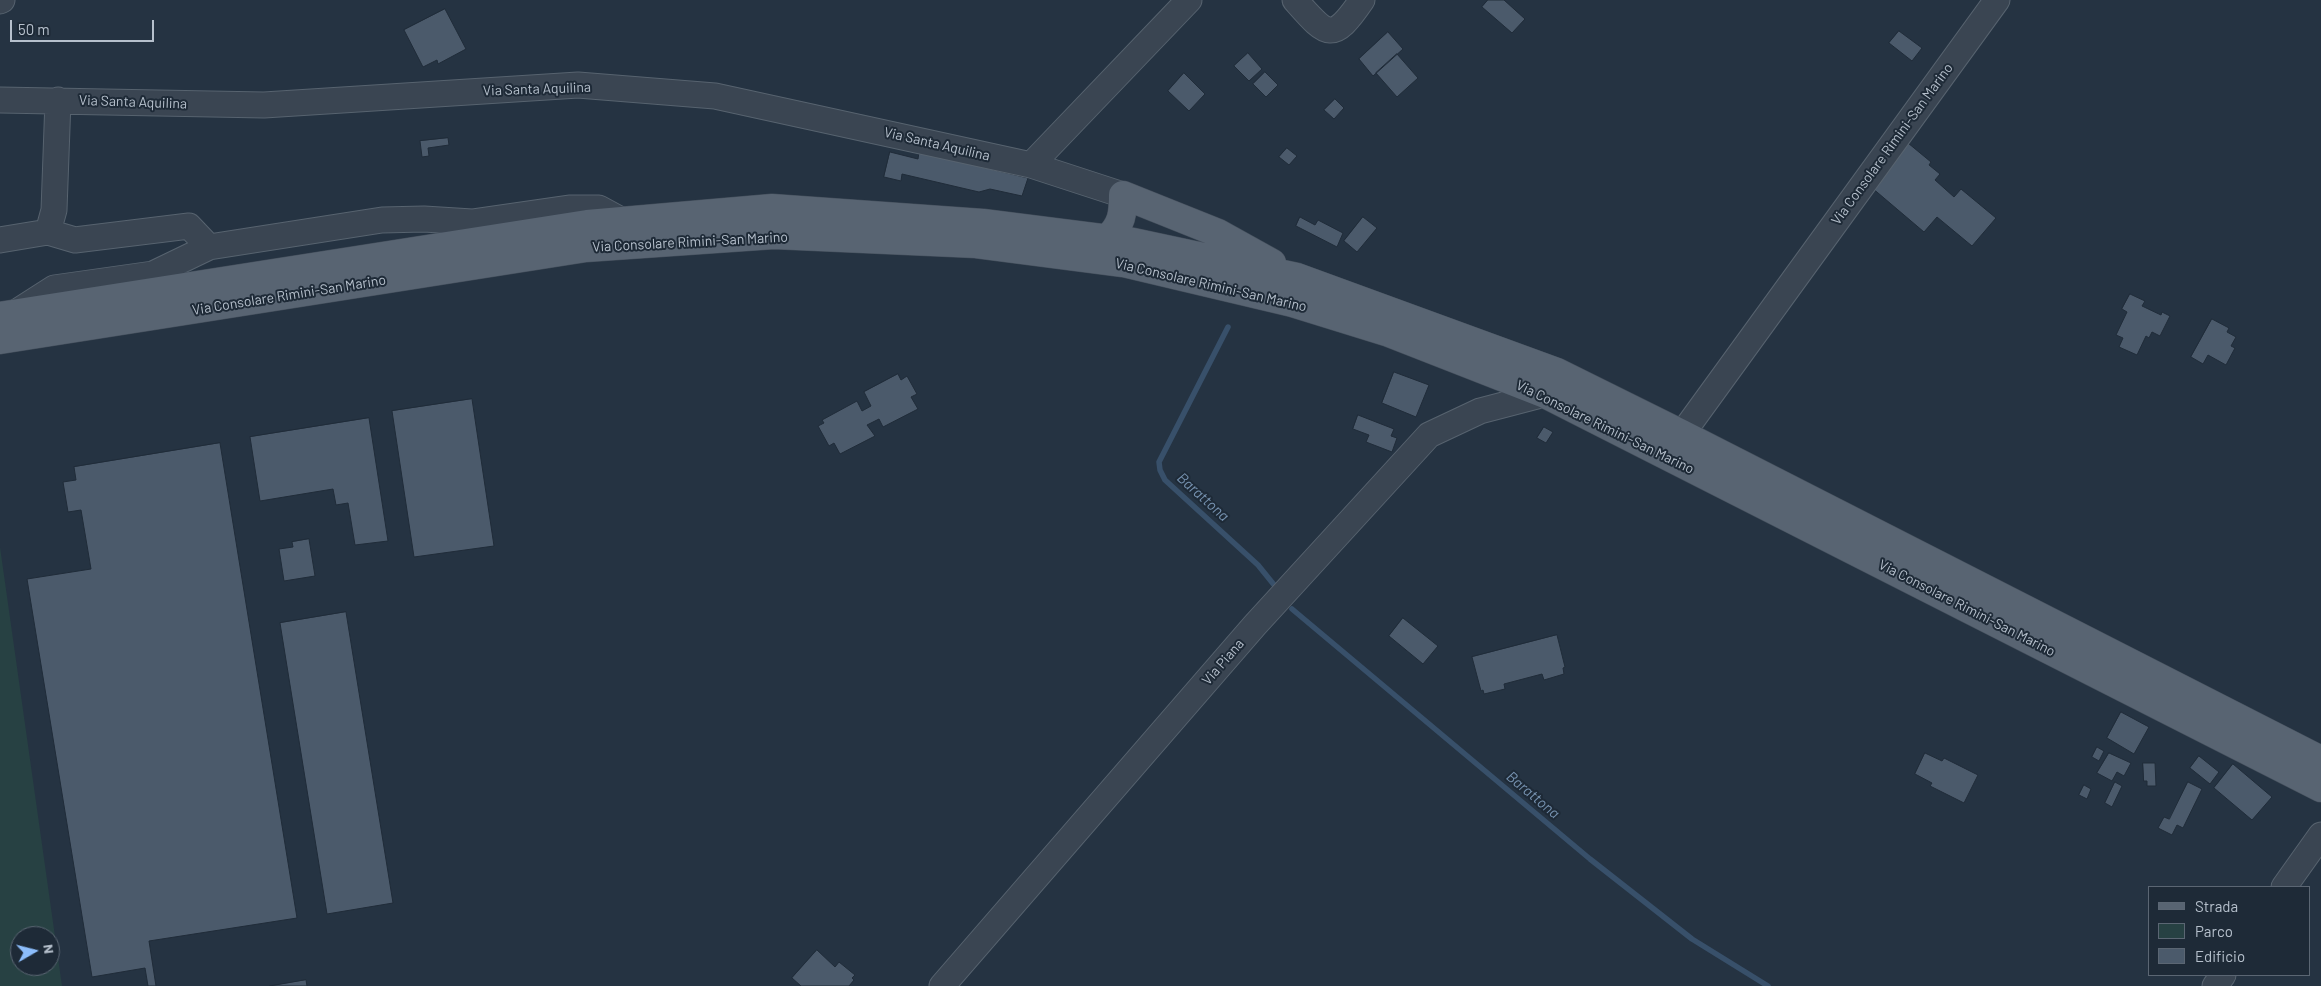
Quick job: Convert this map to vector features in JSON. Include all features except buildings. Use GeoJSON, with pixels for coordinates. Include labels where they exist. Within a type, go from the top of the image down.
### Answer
{"type":"FeatureCollection","features":[{"type":"Feature","properties":{"kind":"main road","name":"Via Consolare Rimini-San Marino"},"geometry":{"type":"LineString","coordinates":[[8,314],[587,224],[772,208],[983,223],[1118,217],[1298,277],[1557,372],[2321,760]]}},
{"type":"Feature","properties":{"kind":"main road"},"geometry":{"type":"LineString","coordinates":[[1118,217],[1218,233],[1298,277]]}},
{"type":"Feature","properties":{"kind":"main road","name":"Via Consolare Rimini-San Marino"},"geometry":{"type":"LineString","coordinates":[[0,340],[586,248],[774,235],[976,244],[1123,263],[1301,306],[1388,333],[1545,394],[2321,788]]}},
{"type":"Feature","properties":{"kind":"street"},"geometry":{"type":"LineString","coordinates":[[1032,165],[1189,0]]}},
{"type":"Feature","properties":{"kind":"street"},"geometry":{"type":"LineString","coordinates":[[1295,0],[1318,26],[1327,31],[1336,30],[1343,25],[1362,0]]}},
{"type":"Feature","properties":{"kind":"street","name":"Via Consolare Rimini-San Marino"},"geometry":{"type":"LineString","coordinates":[[1682,434],[1997,0]]}},
{"type":"Feature","properties":{"kind":"street","name":"Via Santa Aquilina"},"geometry":{"type":"LineString","coordinates":[[0,100],[264,105],[578,85],[715,96],[1032,165],[1118,217]]}},
{"type":"Feature","properties":{"kind":"street"},"geometry":{"type":"LineString","coordinates":[[48,232],[54,210],[58,100]]}},
{"type":"Feature","properties":{"kind":"street"},"geometry":{"type":"LineString","coordinates":[[8,314],[54,288],[153,274],[209,247],[382,220],[424,219],[472,222],[569,208],[600,208],[624,221]]}},
{"type":"Feature","properties":{"kind":"street"},"geometry":{"type":"LineString","coordinates":[[0,240],[48,232],[75,240],[189,226],[209,247]]}},
{"type":"Feature","properties":{"kind":"street","name":"Via Piana"},"geometry":{"type":"LineString","coordinates":[[942,986],[1255,625],[1429,436],[1480,411],[1545,394]]}},
{"type":"Feature","properties":{"kind":"street"},"geometry":{"type":"LineString","coordinates":[[2285,886],[2321,835]]}},
{"type":"Feature","properties":{"kind":"green space"},"geometry":{"type":"Polygon","coordinates":[[[0,547],[54,926],[10,926],[10,976],[60,976],[60,972],[62,986],[0,986],[0,547]]]}},
{"type":"Feature","properties":{"kind":"waterway","name":"Barattona"},"geometry":{"type":"LineString","coordinates":[[1228,327],[1159,462],[1160,470],[1165,480],[1258,565],[1279,591]]}},
{"type":"Feature","properties":{"kind":"waterway","name":"Barattona"},"geometry":{"type":"LineString","coordinates":[[1292,609],[1590,859],[1692,939],[1768,986]]}}]}
